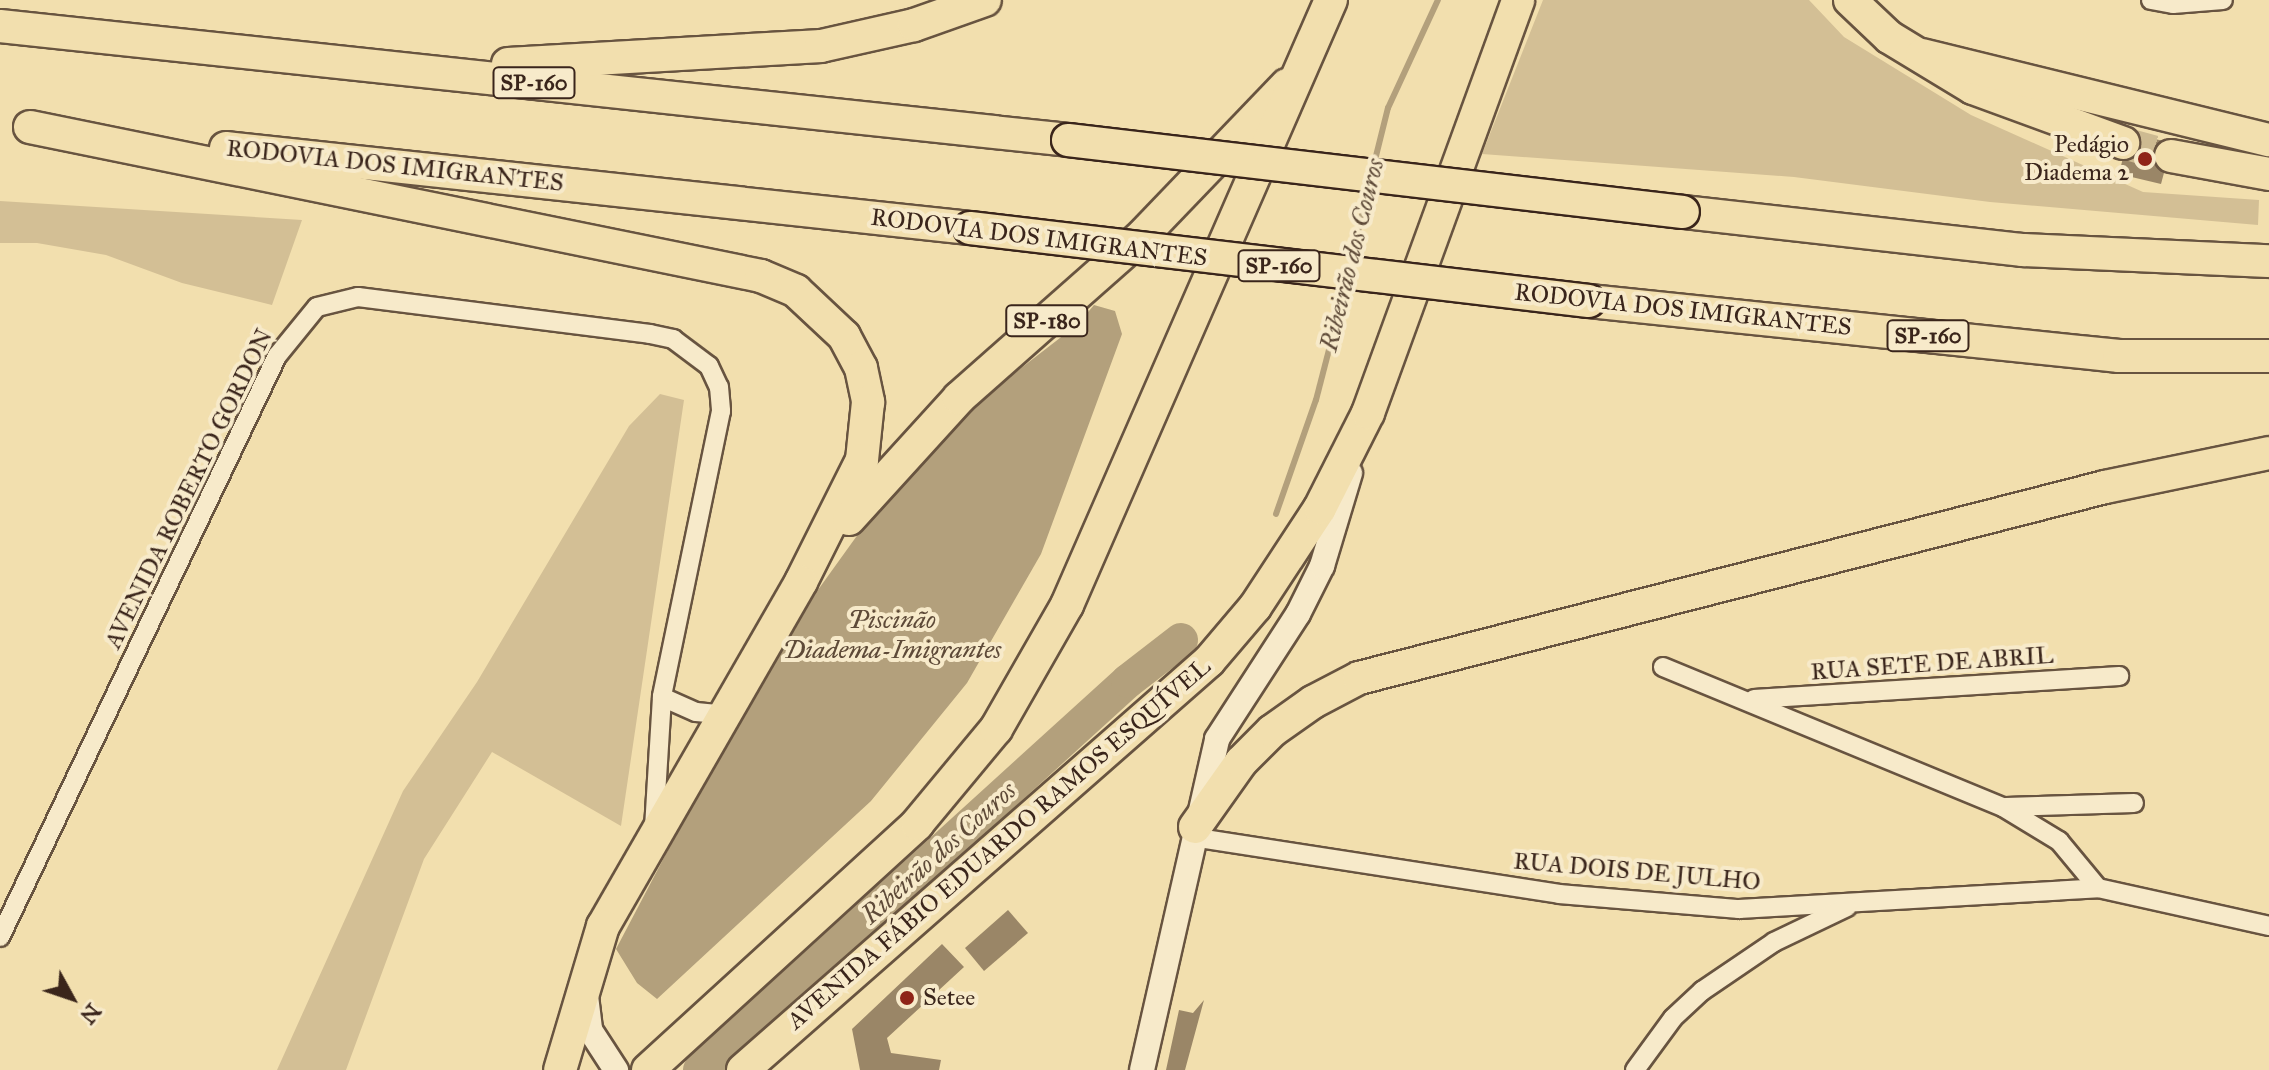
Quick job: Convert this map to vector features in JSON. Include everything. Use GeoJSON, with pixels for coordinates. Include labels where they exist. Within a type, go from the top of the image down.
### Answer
{"type":"FeatureCollection","features":[{"type":"Feature","properties":{"kind":"highway"},"geometry":{"type":"LineString","coordinates":[[399,69],[821,46],[914,25],[985,0]]}},
{"type":"Feature","properties":{"kind":"highway","name":"SP-180"},"geometry":{"type":"LineString","coordinates":[[583,978],[603,926],[654,830],[801,582],[916,441],[1143,235],[1303,68],[1331,0]]}},
{"type":"Feature","properties":{"kind":"highway","name":"AVENIDA FÁBIO EDUARDO RAMOS ESQUÍVEL"},"geometry":{"type":"LineString","coordinates":[[743,1070],[1209,661],[1298,547],[1368,413],[1518,0]]}},
{"type":"Feature","properties":{"kind":"highway"},"geometry":{"type":"LineString","coordinates":[[1850,0],[1889,37],[2015,106],[2123,143]]}},
{"type":"Feature","properties":{"kind":"highway","name":"SP-160"},"geometry":{"type":"LineString","coordinates":[[0,26],[1068,140],[2023,250],[2269,261]]}},
{"type":"Feature","properties":{"kind":"highway"},"geometry":{"type":"LineString","coordinates":[[1922,55],[2269,140]]}},
{"type":"Feature","properties":{"kind":"highway"},"geometry":{"type":"LineString","coordinates":[[648,1070],[917,824],[996,729],[1067,605],[1303,68]]}},
{"type":"Feature","properties":{"kind":"highway"},"geometry":{"type":"LineString","coordinates":[[15,126],[761,276],[796,291],[822,310],[844,336],[861,368],[868,402],[862,460],[801,582]]}},
{"type":"Feature","properties":{"kind":"highway","name":"RODOVIA DOS IMIGRANTES"},"geometry":{"type":"LineString","coordinates":[[15,126],[970,228],[1589,301],[2119,356],[2269,356]]}},
{"type":"Feature","properties":{"kind":"highway"},"geometry":{"type":"LineString","coordinates":[[2171,156],[2269,174]]}},
{"type":"Feature","properties":{"kind":"highway"},"geometry":{"type":"LineString","coordinates":[[1194,832],[1241,762],[1272,731],[1313,702],[1359,678],[2105,487],[2269,453]]}},
{"type":"Feature","properties":{"kind":"highway"},"geometry":{"type":"LineString","coordinates":[[560,1070],[583,978]]}},
{"type":"Feature","properties":{"kind":"main road"},"geometry":{"type":"LineString","coordinates":[[1137,1066],[1217,739],[1280,646],[1322,566],[1368,413]]}},
{"type":"Feature","properties":{"kind":"main road","name":"SP-180"},"geometry":{"type":"LineString","coordinates":[[583,978],[590,1030],[616,1070]]}},
{"type":"Feature","properties":{"kind":"street"},"geometry":{"type":"LineString","coordinates":[[2151,0],[2200,4],[2223,0]]}},
{"type":"Feature","properties":{"kind":"street","name":"AVENIDA ROBERTO GORDON"},"geometry":{"type":"LineString","coordinates":[[0,937],[260,389],[300,322],[317,307],[358,297],[650,334],[673,339],[709,366],[719,387],[721,411],[662,697],[654,830]]}},
{"type":"Feature","properties":{"kind":"street"},"geometry":{"type":"LineString","coordinates":[[1663,667],[2003,807],[2059,841],[2098,888]]}},
{"type":"Feature","properties":{"kind":"street","name":"RUA SETE DE ABRIL"},"geometry":{"type":"LineString","coordinates":[[1748,700],[2119,676]]}},
{"type":"Feature","properties":{"kind":"street"},"geometry":{"type":"LineString","coordinates":[[662,697],[696,712],[720,714]]}},
{"type":"Feature","properties":{"kind":"street"},"geometry":{"type":"LineString","coordinates":[[2003,807],[2134,803]]}},
{"type":"Feature","properties":{"kind":"street","name":"RUA DOIS DE JULHO"},"geometry":{"type":"LineString","coordinates":[[1194,832],[1559,894],[1739,909],[2098,888],[2269,926]]}},
{"type":"Feature","properties":{"kind":"street"},"geometry":{"type":"LineString","coordinates":[[1635,1070],[1673,1018],[1702,991],[1774,942],[1856,903]]}},
{"type":"Feature","properties":{"kind":"shaded area"},"geometry":{"type":"Polygon","coordinates":[[[1543,0],[1809,0],[1844,37],[1971,115],[2143,192],[2259,200],[2258,225],[1990,202],[1794,177],[1482,154],[1543,0]]]}},
{"type":"Feature","properties":{"kind":"shaded area"},"geometry":{"type":"Polygon","coordinates":[[[0,201],[302,220],[272,305],[182,283],[106,255],[37,243],[0,243],[0,201]]]}},
{"type":"Feature","properties":{"kind":"shaded area"},"geometry":{"type":"Polygon","coordinates":[[[660,394],[684,400],[621,826],[492,752],[424,859],[346,1070],[277,1070],[403,791],[477,682],[629,426],[660,394]]]}},
{"type":"Feature","properties":{"kind":"water","name":"Piscinão Diadema-Imigrantes"},"geometry":{"type":"Polygon","coordinates":[[[1094,305],[1115,311],[1122,334],[1041,554],[967,683],[871,801],[657,999],[637,983],[616,949],[769,658],[892,487],[949,424],[1078,324],[1094,305]]]}},
{"type":"Feature","properties":{"kind":"building","name":"Pedágio Diadema 2"},"geometry":{"type":"Polygon","coordinates":[[[2129,133],[2172,143],[2161,184],[2119,174],[2129,133]]]}},
{"type":"Feature","properties":{"kind":"building"},"geometry":{"type":"Polygon","coordinates":[[[1008,910],[1028,933],[984,971],[965,948],[1008,910]]]}},
{"type":"Feature","properties":{"kind":"building","name":"Setee"},"geometry":{"type":"Polygon","coordinates":[[[942,944],[964,967],[887,1038],[891,1053],[941,1060],[939,1070],[860,1070],[852,1029],[942,944]]]}},
{"type":"Feature","properties":{"kind":"building"},"geometry":{"type":"Polygon","coordinates":[[[1204,1000],[1185,1070],[1166,1070],[1179,1010],[1193,1013],[1204,1000]]]}},
{"type":"Feature","properties":{"kind":"waterway","name":"Ribeirão dos Couros"},"geometry":{"type":"LineString","coordinates":[[1373,168],[1388,108],[1438,0]]}},
{"type":"Feature","properties":{"kind":"waterway","name":"Ribeirão dos Couros"},"geometry":{"type":"LineString","coordinates":[[1350,265],[1369,186]]}},
{"type":"Feature","properties":{"kind":"waterway","name":"Ribeirão dos Couros"},"geometry":{"type":"LineString","coordinates":[[1276,514],[1316,400],[1346,284]]}},
{"type":"Feature","properties":{"kind":"waterway","name":"Ribeirão dos Couros"},"geometry":{"type":"LineString","coordinates":[[700,1070],[1128,681],[1181,640]]}},
{"type":"Feature","properties":{"kind":"tunnel"},"geometry":{"type":"LineString","coordinates":[[2123,143],[2171,156]]}},
{"type":"Feature","properties":{"kind":"place","name":"Pedágio Diadema 2"},"geometry":{"type":"Point","coordinates":[2145,159]}},
{"type":"Feature","properties":{"kind":"place","name":"Setee"},"geometry":{"type":"Point","coordinates":[907,998]}}]}
